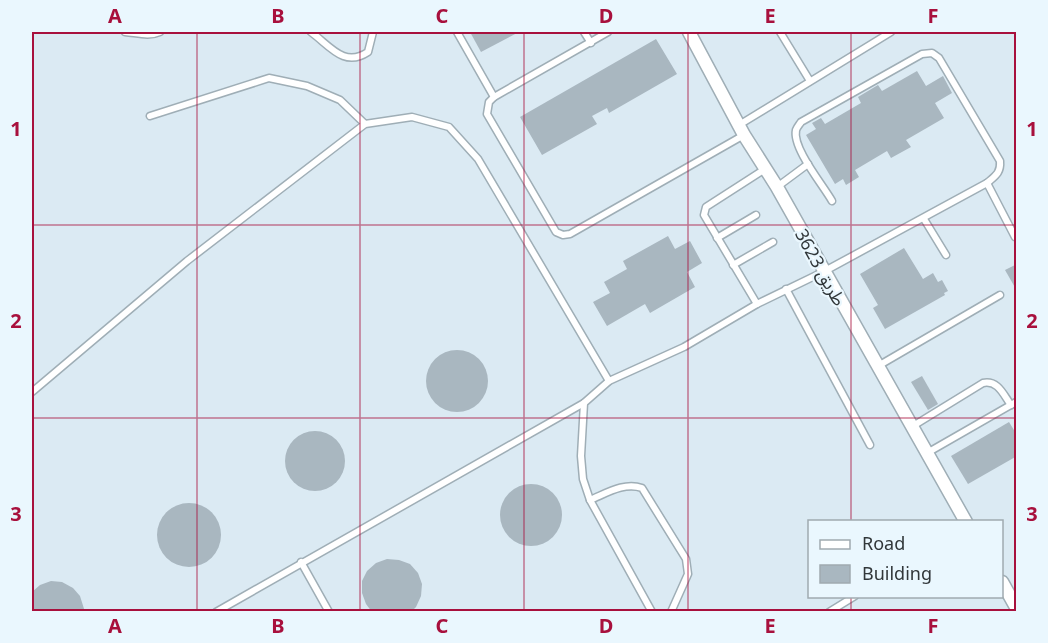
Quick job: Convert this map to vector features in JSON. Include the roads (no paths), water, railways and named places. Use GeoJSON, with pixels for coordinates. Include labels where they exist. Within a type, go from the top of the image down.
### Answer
{"type":"FeatureCollection","features":[{"type":"Feature","properties":{"kind":"street","name":"طريق 3623"},"geometry":{"type":"LineString","coordinates":[[689,32],[742,130],[777,187],[965,520]]}},
{"type":"Feature","properties":{"kind":"street"},"geometry":{"type":"LineString","coordinates":[[1003,584],[1017,607]]}},
{"type":"Feature","properties":{"kind":"lane"},"geometry":{"type":"LineString","coordinates":[[125,32],[146,35],[160,32]]}},
{"type":"Feature","properties":{"kind":"lane"},"geometry":{"type":"LineString","coordinates":[[311,32],[345,58],[357,59],[368,52],[374,32]]}},
{"type":"Feature","properties":{"kind":"lane"},"geometry":{"type":"LineString","coordinates":[[457,32],[494,97]]}},
{"type":"Feature","properties":{"kind":"lane"},"geometry":{"type":"LineString","coordinates":[[584,32],[591,43]]}},
{"type":"Feature","properties":{"kind":"lane"},"geometry":{"type":"LineString","coordinates":[[608,32],[489,102],[487,114],[556,232],[563,235],[570,234],[742,130],[810,81],[891,32]]}},
{"type":"Feature","properties":{"kind":"lane"},"geometry":{"type":"LineString","coordinates":[[780,32],[810,81]]}},
{"type":"Feature","properties":{"kind":"lane"},"geometry":{"type":"LineString","coordinates":[[216,612],[584,403],[609,381],[684,346],[757,304],[924,219],[987,183],[999,173],[1000,161],[939,58],[932,53],[922,54],[801,122],[796,130],[796,141],[832,201]]}},
{"type":"Feature","properties":{"kind":"lane"},"geometry":{"type":"LineString","coordinates":[[150,116],[269,78],[307,86],[340,100],[365,124]]}},
{"type":"Feature","properties":{"kind":"lane"},"geometry":{"type":"LineString","coordinates":[[32,392],[187,261],[365,124],[412,117],[449,127],[478,159],[609,381]]}},
{"type":"Feature","properties":{"kind":"lane"},"geometry":{"type":"LineString","coordinates":[[777,187],[808,164]]}},
{"type":"Feature","properties":{"kind":"lane"},"geometry":{"type":"LineString","coordinates":[[757,304],[704,215],[706,207],[765,169]]}},
{"type":"Feature","properties":{"kind":"lane"},"geometry":{"type":"LineString","coordinates":[[987,183],[1015,237]]}},
{"type":"Feature","properties":{"kind":"lane"},"geometry":{"type":"LineString","coordinates":[[717,238],[756,215]]}},
{"type":"Feature","properties":{"kind":"lane"},"geometry":{"type":"LineString","coordinates":[[924,219],[946,255]]}},
{"type":"Feature","properties":{"kind":"lane"},"geometry":{"type":"LineString","coordinates":[[734,265],[773,242]]}},
{"type":"Feature","properties":{"kind":"lane"},"geometry":{"type":"LineString","coordinates":[[786,290],[870,445]]}},
{"type":"Feature","properties":{"kind":"lane"},"geometry":{"type":"LineString","coordinates":[[877,366],[1000,295]]}},
{"type":"Feature","properties":{"kind":"lane"},"geometry":{"type":"LineString","coordinates":[[912,427],[983,383],[997,384],[1014,403],[927,453]]}},
{"type":"Feature","properties":{"kind":"lane"},"geometry":{"type":"LineString","coordinates":[[584,403],[581,456],[583,479],[590,500],[652,612]]}},
{"type":"Feature","properties":{"kind":"lane"},"geometry":{"type":"LineString","coordinates":[[590,500],[622,487],[633,485],[642,488],[686,559],[688,567],[688,574],[671,612]]}},
{"type":"Feature","properties":{"kind":"lane"},"geometry":{"type":"LineString","coordinates":[[301,562],[328,612]]}},
{"type":"Feature","properties":{"kind":"lane"},"geometry":{"type":"LineString","coordinates":[[829,612],[853,598]]}}]}
